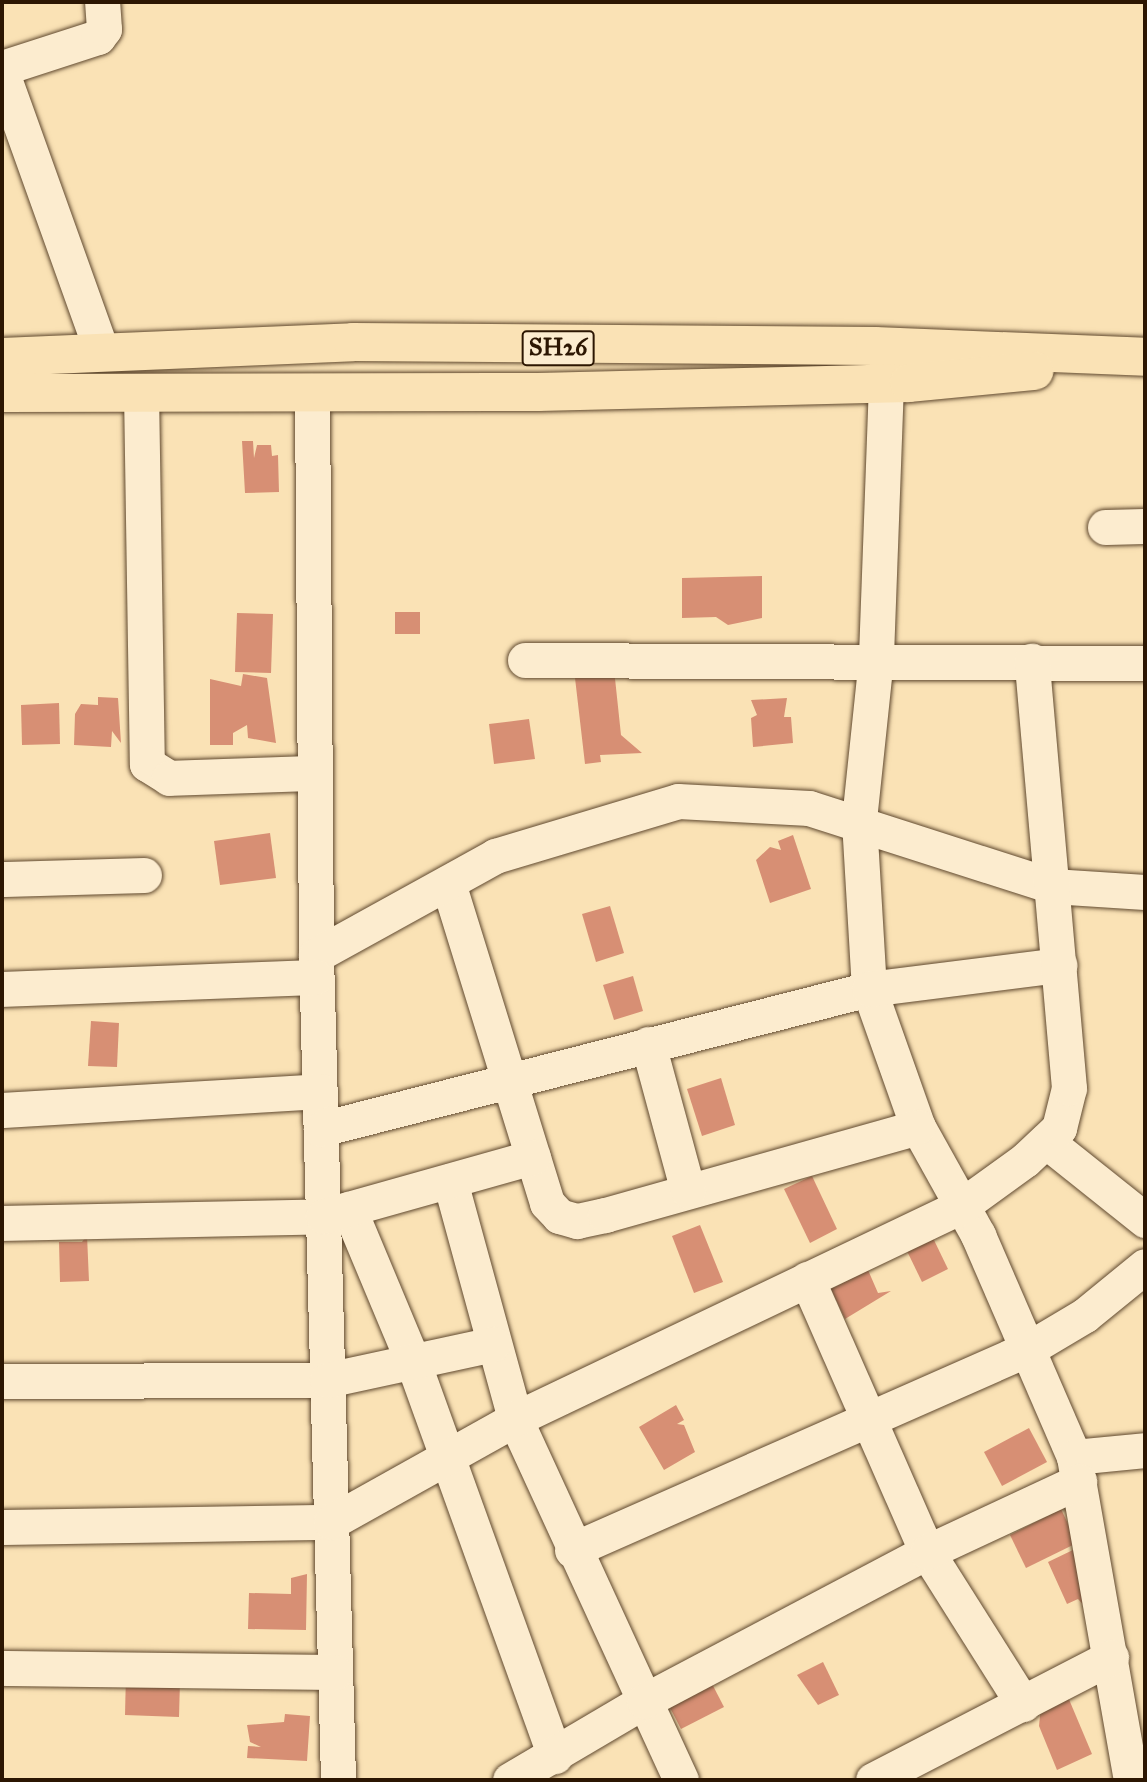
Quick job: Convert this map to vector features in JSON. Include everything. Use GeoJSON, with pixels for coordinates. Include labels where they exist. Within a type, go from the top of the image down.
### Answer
{"type":"FeatureCollection","features":[{"type":"Feature","properties":{"kind":"main road","name":"SH26"},"geometry":{"type":"LineString","coordinates":[[2,357],[353,342],[875,346],[1130,357]]}},
{"type":"Feature","properties":{"kind":"main road"},"geometry":{"type":"LineString","coordinates":[[2,393],[312,392],[886,383],[972,379],[1130,357]]}},
{"type":"Feature","properties":{"kind":"street"},"geometry":{"type":"LineString","coordinates":[[102,2],[104,29],[98,37],[2,71],[102,353]]}},
{"type":"Feature","properties":{"kind":"street"},"geometry":{"type":"LineString","coordinates":[[886,383],[876,659],[859,821],[869,989],[918,1127],[960,1207],[1028,1349],[1077,1469],[1131,1780]]}},
{"type":"Feature","properties":{"kind":"street"},"geometry":{"type":"LineString","coordinates":[[141,391],[147,764],[169,778],[314,773]]}},
{"type":"Feature","properties":{"kind":"street"},"geometry":{"type":"LineString","coordinates":[[312,392],[319,1091],[321,1129],[336,1212],[327,1380],[338,1780]]}},
{"type":"Feature","properties":{"kind":"street"},"geometry":{"type":"LineString","coordinates":[[1105,527],[1145,526]]}},
{"type":"Feature","properties":{"kind":"street"},"geometry":{"type":"LineString","coordinates":[[525,660],[876,659],[1145,663]]}},
{"type":"Feature","properties":{"kind":"street"},"geometry":{"type":"LineString","coordinates":[[2,1527],[331,1522],[515,1419],[960,1207],[1046,1141],[1059,1128],[1069,1088],[1032,661]]}},
{"type":"Feature","properties":{"kind":"street"},"geometry":{"type":"LineString","coordinates":[[2,989],[316,966],[448,883],[542,840],[678,802],[809,808],[859,821],[1052,886],[1145,892]]}},
{"type":"Feature","properties":{"kind":"street"},"geometry":{"type":"LineString","coordinates":[[2,879],[144,875]]}},
{"type":"Feature","properties":{"kind":"street"},"geometry":{"type":"LineString","coordinates":[[448,883],[547,1203],[577,1221],[918,1127]]}},
{"type":"Feature","properties":{"kind":"street"},"geometry":{"type":"LineString","coordinates":[[321,1129],[869,989],[1059,965]]}},
{"type":"Feature","properties":{"kind":"street"},"geometry":{"type":"LineString","coordinates":[[648,1044],[688,1191]]}},
{"type":"Feature","properties":{"kind":"street"},"geometry":{"type":"LineString","coordinates":[[2,1110],[319,1091]]}},
{"type":"Feature","properties":{"kind":"street"},"geometry":{"type":"LineString","coordinates":[[1046,1141],[1145,1220]]}},
{"type":"Feature","properties":{"kind":"street"},"geometry":{"type":"LineString","coordinates":[[2,1223],[336,1212],[533,1157]]}},
{"type":"Feature","properties":{"kind":"street"},"geometry":{"type":"LineString","coordinates":[[450,1181],[515,1419],[572,1550],[681,1780]]}},
{"type":"Feature","properties":{"kind":"street"},"geometry":{"type":"LineString","coordinates":[[336,1212],[413,1362],[444,1461],[555,1756]]}},
{"type":"Feature","properties":{"kind":"street"},"geometry":{"type":"LineString","coordinates":[[572,1550],[1028,1349],[1085,1315],[1145,1266]]}},
{"type":"Feature","properties":{"kind":"street"},"geometry":{"type":"LineString","coordinates":[[807,1279],[927,1552],[1023,1704]]}},
{"type":"Feature","properties":{"kind":"street"},"geometry":{"type":"LineString","coordinates":[[2,1381],[327,1380],[493,1345]]}},
{"type":"Feature","properties":{"kind":"street"},"geometry":{"type":"LineString","coordinates":[[510,1780],[555,1756],[644,1701],[927,1552],[1077,1469],[1145,1450]]}},
{"type":"Feature","properties":{"kind":"street"},"geometry":{"type":"LineString","coordinates":[[873,1780],[938,1767],[1023,1704],[1111,1657]]}},
{"type":"Feature","properties":{"kind":"street"},"geometry":{"type":"LineString","coordinates":[[2,1668],[335,1672]]}},
{"type":"Feature","properties":{"kind":"building"},"geometry":{"type":"Polygon","coordinates":[[[242,441],[253,441],[254,458],[257,445],[271,445],[272,456],[278,455],[279,492],[245,493],[242,441]]]}},
{"type":"Feature","properties":{"kind":"building"},"geometry":{"type":"Polygon","coordinates":[[[762,576],[762,618],[728,625],[716,617],[682,618],[682,578],[762,576]]]}},
{"type":"Feature","properties":{"kind":"building"},"geometry":{"type":"Polygon","coordinates":[[[395,612],[420,612],[420,634],[395,634],[395,612]]]}},
{"type":"Feature","properties":{"kind":"building"},"geometry":{"type":"Polygon","coordinates":[[[237,613],[273,614],[271,673],[235,672],[237,613]]]}},
{"type":"Feature","properties":{"kind":"building"},"geometry":{"type":"Polygon","coordinates":[[[614,669],[621,735],[642,753],[600,755],[601,762],[585,764],[575,678],[614,669]]]}},
{"type":"Feature","properties":{"kind":"building"},"geometry":{"type":"Polygon","coordinates":[[[243,674],[267,678],[276,743],[248,738],[247,725],[233,733],[233,745],[210,745],[210,679],[241,686],[243,674]]]}},
{"type":"Feature","properties":{"kind":"building"},"geometry":{"type":"Polygon","coordinates":[[[98,697],[118,698],[121,743],[112,731],[111,747],[74,745],[75,714],[81,704],[98,705],[98,697]]]}},
{"type":"Feature","properties":{"kind":"building"},"geometry":{"type":"Polygon","coordinates":[[[787,698],[784,717],[791,717],[793,743],[753,747],[751,718],[757,715],[751,700],[787,698]]]}},
{"type":"Feature","properties":{"kind":"building"},"geometry":{"type":"Polygon","coordinates":[[[59,703],[60,744],[22,745],[21,705],[59,703]]]}},
{"type":"Feature","properties":{"kind":"building"},"geometry":{"type":"Polygon","coordinates":[[[529,719],[535,759],[494,764],[489,724],[529,719]]]}},
{"type":"Feature","properties":{"kind":"building"},"geometry":{"type":"Polygon","coordinates":[[[270,833],[276,878],[220,885],[214,841],[270,833]]]}},
{"type":"Feature","properties":{"kind":"building"},"geometry":{"type":"Polygon","coordinates":[[[793,835],[811,889],[770,903],[756,860],[770,847],[781,850],[778,841],[793,835]]]}},
{"type":"Feature","properties":{"kind":"building"},"geometry":{"type":"Polygon","coordinates":[[[610,906],[624,953],[596,962],[582,914],[610,906]]]}},
{"type":"Feature","properties":{"kind":"building"},"geometry":{"type":"Polygon","coordinates":[[[633,976],[643,1011],[614,1020],[603,985],[633,976]]]}},
{"type":"Feature","properties":{"kind":"building"},"geometry":{"type":"Polygon","coordinates":[[[91,1021],[119,1023],[117,1067],[88,1066],[91,1021]]]}},
{"type":"Feature","properties":{"kind":"building"},"geometry":{"type":"Polygon","coordinates":[[[721,1078],[735,1125],[702,1136],[687,1089],[721,1078]]]}},
{"type":"Feature","properties":{"kind":"building"},"geometry":{"type":"Polygon","coordinates":[[[812,1176],[837,1229],[810,1243],[784,1189],[812,1176]]]}},
{"type":"Feature","properties":{"kind":"building"},"geometry":{"type":"Polygon","coordinates":[[[700,1225],[723,1282],[694,1293],[672,1236],[700,1225]]]}},
{"type":"Feature","properties":{"kind":"building"},"geometry":{"type":"Polygon","coordinates":[[[87,1235],[89,1281],[60,1282],[59,1242],[82,1242],[87,1235]]]}},
{"type":"Feature","properties":{"kind":"building"},"geometry":{"type":"Polygon","coordinates":[[[932,1236],[948,1269],[922,1282],[906,1249],[932,1236]]]}},
{"type":"Feature","properties":{"kind":"building"},"geometry":{"type":"Polygon","coordinates":[[[868,1270],[878,1293],[891,1291],[845,1319],[831,1289],[868,1270]]]}},
{"type":"Feature","properties":{"kind":"building"},"geometry":{"type":"Polygon","coordinates":[[[676,1405],[684,1420],[677,1424],[684,1425],[695,1452],[664,1470],[639,1427],[676,1405]]]}},
{"type":"Feature","properties":{"kind":"building"},"geometry":{"type":"Polygon","coordinates":[[[1029,1428],[1047,1462],[1002,1486],[984,1452],[1029,1428]]]}},
{"type":"Feature","properties":{"kind":"building"},"geometry":{"type":"Polygon","coordinates":[[[1061,1509],[1077,1543],[1026,1568],[1010,1535],[1061,1509]]]}},
{"type":"Feature","properties":{"kind":"building"},"geometry":{"type":"Polygon","coordinates":[[[1075,1549],[1089,1611],[1078,1599],[1067,1604],[1048,1562],[1075,1549]]]}},
{"type":"Feature","properties":{"kind":"building"},"geometry":{"type":"Polygon","coordinates":[[[307,1574],[306,1630],[248,1629],[249,1593],[291,1594],[291,1578],[307,1574]]]}},
{"type":"Feature","properties":{"kind":"building"},"geometry":{"type":"Polygon","coordinates":[[[823,1662],[839,1695],[818,1705],[797,1675],[823,1662]]]}},
{"type":"Feature","properties":{"kind":"building"},"geometry":{"type":"Polygon","coordinates":[[[126,1673],[180,1681],[179,1717],[125,1715],[126,1673]]]}},
{"type":"Feature","properties":{"kind":"building"},"geometry":{"type":"Polygon","coordinates":[[[709,1678],[724,1707],[681,1729],[666,1700],[709,1678]]]}},
{"type":"Feature","properties":{"kind":"building"},"geometry":{"type":"Polygon","coordinates":[[[1068,1697],[1092,1754],[1057,1770],[1039,1726],[1041,1706],[1068,1697]]]}},
{"type":"Feature","properties":{"kind":"building"},"geometry":{"type":"Polygon","coordinates":[[[285,1714],[310,1716],[307,1761],[247,1758],[248,1746],[261,1747],[250,1742],[247,1725],[284,1722],[285,1714]]]}}]}
